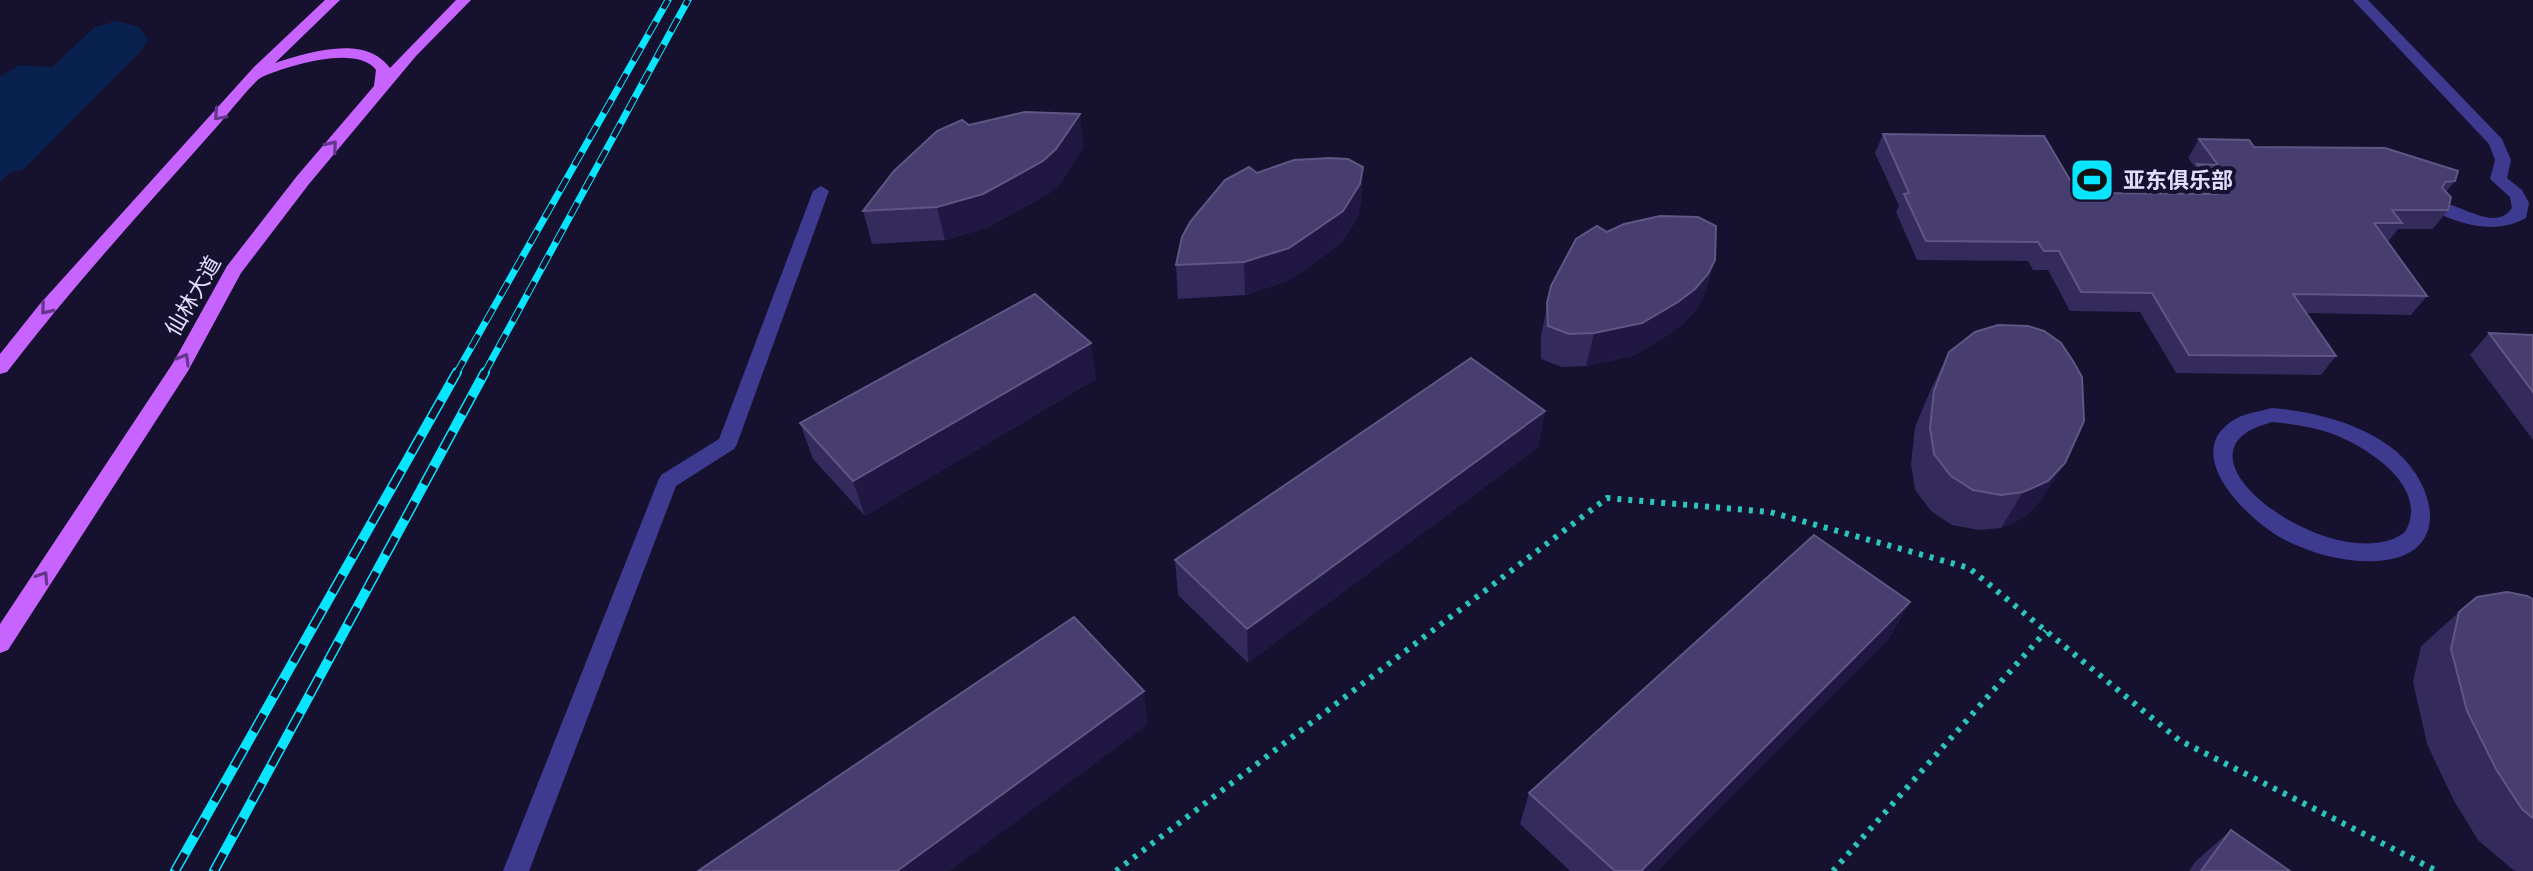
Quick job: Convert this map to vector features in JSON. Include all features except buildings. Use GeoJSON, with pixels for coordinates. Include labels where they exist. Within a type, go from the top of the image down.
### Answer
{"type":"FeatureCollection","features":[{"type":"Feature","properties":{"kind":"main road"},"geometry":{"type":"LineString","coordinates":[[0,367],[45,309],[247,84],[333,0]]}},
{"type":"Feature","properties":{"kind":"main road","name":"仙林大道"},"geometry":{"type":"LineString","coordinates":[[0,643],[181,366],[233,270],[303,180],[382,88],[464,0]]}},
{"type":"Feature","properties":{"kind":"main road"},"geometry":{"type":"LineString","coordinates":[[247,84],[277,66],[332,52],[350,53],[377,61],[383,68],[385,78],[382,88]]}},
{"type":"Feature","properties":{"kind":"street"},"geometry":{"type":"LineString","coordinates":[[2360,0],[2496,142],[2503,155],[2504,168],[2498,179],[2519,197],[2523,206],[2520,214],[2501,222],[2468,218],[2439,207]]}},
{"type":"Feature","properties":{"kind":"street"},"geometry":{"type":"LineString","coordinates":[[516,871],[668,481],[727,444],[821,191]]}},
{"type":"Feature","properties":{"kind":"street"},"geometry":{"type":"LineString","coordinates":[[2272,415],[2297,416],[2352,434],[2399,467],[2414,486],[2422,505],[2423,524],[2414,538],[2397,548],[2374,553],[2347,552],[2316,544],[2287,531],[2242,496],[2222,457],[2224,441],[2234,428],[2250,419],[2272,415]]}},
{"type":"Feature","properties":{"kind":"path"},"geometry":{"type":"LineString","coordinates":[[1116,871],[1607,498],[1770,512],[1969,568],[2179,740],[2437,871]]}},
{"type":"Feature","properties":{"kind":"path"},"geometry":{"type":"LineString","coordinates":[[1833,871],[2046,631]]}},
{"type":"Feature","properties":{"kind":"water"},"geometry":{"type":"Polygon","coordinates":[[[19,65],[115,72],[0,182],[0,77],[19,65]]]}},
{"type":"Feature","properties":{"kind":"waterway"},"geometry":{"type":"LineString","coordinates":[[0,154],[117,40]]}},
{"type":"Feature","properties":{"kind":"railway"},"geometry":{"type":"LineString","coordinates":[[456,374],[668,0]]}},
{"type":"Feature","properties":{"kind":"railway"},"geometry":{"type":"LineString","coordinates":[[484,374],[688,0]]}},
{"type":"Feature","properties":{"kind":"railway"},"geometry":{"type":"LineString","coordinates":[[175,871],[457,372]]}},
{"type":"Feature","properties":{"kind":"railway"},"geometry":{"type":"LineString","coordinates":[[214,871],[485,372]]}},
{"type":"Feature","properties":{"kind":"place","name":"亚东俱乐部"},"geometry":{"type":"Point","coordinates":[2092,180]}}]}
